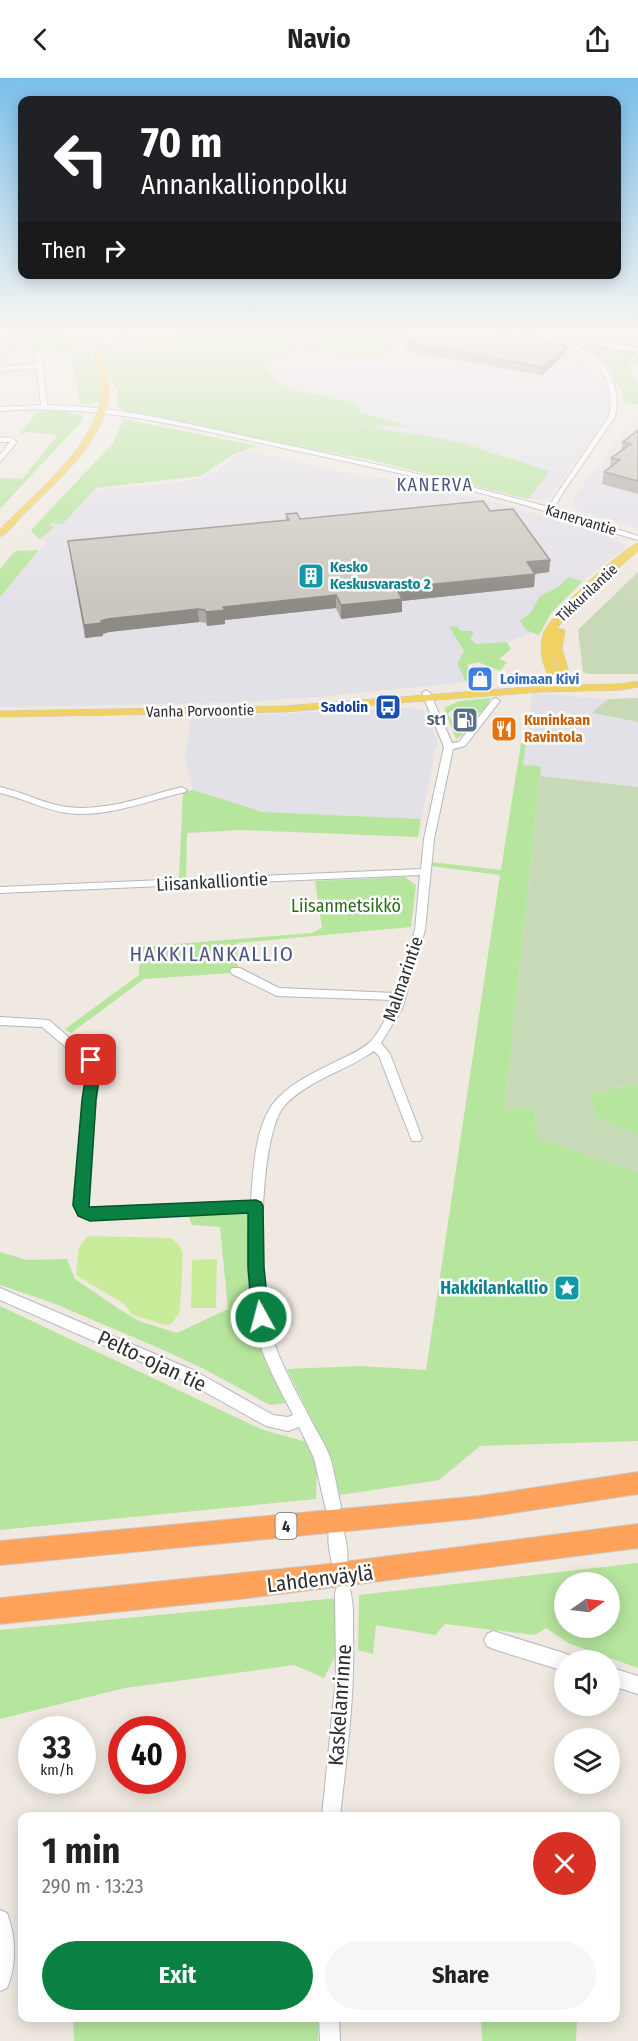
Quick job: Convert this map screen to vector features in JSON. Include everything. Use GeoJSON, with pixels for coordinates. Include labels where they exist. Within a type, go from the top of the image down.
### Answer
{"type":"FeatureCollection","features":[{"type":"Feature","properties":{"kind":"highway","name":"4"},"geometry":{"type":"LineString","coordinates":[[0,1553],[480,1507],[638,1483]]}},
{"type":"Feature","properties":{"kind":"highway","name":"Lahdenväylä"},"geometry":{"type":"LineString","coordinates":[[0,1611],[328,1579],[638,1536]]}},
{"type":"Feature","properties":{"kind":"main road"},"geometry":{"type":"LineString","coordinates":[[0,534],[69,461],[94,440],[101,421]]}},
{"type":"Feature","properties":{"kind":"main road"},"geometry":{"type":"LineString","coordinates":[[0,543],[20,521],[36,496]]}},
{"type":"Feature","properties":{"kind":"main road","name":"Tikkurilantie"},"geometry":{"type":"LineString","coordinates":[[562,684],[546,649],[553,625],[565,610],[638,546]]}},
{"type":"Feature","properties":{"kind":"main road","name":"Tikkurilantie"},"geometry":{"type":"LineString","coordinates":[[562,684],[557,649],[563,625],[569,616],[638,556]]}},
{"type":"Feature","properties":{"kind":"main road","name":"Vanha Porvoontie"},"geometry":{"type":"LineString","coordinates":[[0,714],[284,709],[562,684],[621,687],[638,684]]}},
{"type":"Feature","properties":{"kind":"main road","name":"Vanha Porvoontie"},"geometry":{"type":"LineString","coordinates":[[0,718],[37,714]]}},
{"type":"Feature","properties":{"kind":"street","name":"Kanervantie"},"geometry":{"type":"LineString","coordinates":[[158,421],[551,508],[638,536]]}},
{"type":"Feature","properties":{"kind":"street"},"geometry":{"type":"LineString","coordinates":[[551,508],[609,421]]}},
{"type":"Feature","properties":{"kind":"street"},"geometry":{"type":"LineString","coordinates":[[0,440],[10,439],[15,442],[0,460]]}},
{"type":"Feature","properties":{"kind":"street"},"geometry":{"type":"LineString","coordinates":[[427,696],[449,747],[462,744],[496,701]]}},
{"type":"Feature","properties":{"kind":"street","name":"Malmarintie"},"geometry":{"type":"LineString","coordinates":[[303,1419],[278,1370],[263,1332],[258,1302],[256,1206],[266,1134],[271,1118],[280,1103],[307,1081],[357,1056],[375,1044],[388,1025],[400,998],[420,930],[432,822],[449,747]]}},
{"type":"Feature","properties":{"kind":"street"},"geometry":{"type":"LineString","coordinates":[[0,790],[67,810],[116,806],[182,790]]}},
{"type":"Feature","properties":{"kind":"street","name":"Liisankalliontie"},"geometry":{"type":"LineString","coordinates":[[0,890],[425,872]]}},
{"type":"Feature","properties":{"kind":"street"},"geometry":{"type":"LineString","coordinates":[[236,971],[277,992],[388,995],[400,998]]}},
{"type":"Feature","properties":{"kind":"street"},"geometry":{"type":"LineString","coordinates":[[0,1021],[45,1023],[93,1064],[80,1205],[84,1212],[90,1215],[256,1206]]}},
{"type":"Feature","properties":{"kind":"street"},"geometry":{"type":"LineString","coordinates":[[375,1044],[384,1054],[416,1138]]}},
{"type":"Feature","properties":{"kind":"street","name":"Pelto-ojan tie"},"geometry":{"type":"LineString","coordinates":[[0,1294],[190,1376],[271,1421],[288,1424],[303,1419]]}},
{"type":"Feature","properties":{"kind":"street"},"geometry":{"type":"LineString","coordinates":[[303,1419],[322,1457],[333,1506]]}},
{"type":"Feature","properties":{"kind":"street"},"geometry":{"type":"LineString","coordinates":[[336,1532],[340,1563]]}},
{"type":"Feature","properties":{"kind":"street","name":"Kaskelanrinne"},"geometry":{"type":"LineString","coordinates":[[331,1812],[344,1692],[343,1593]]}},
{"type":"Feature","properties":{"kind":"street"},"geometry":{"type":"LineString","coordinates":[[493,1640],[554,1659]]}},
{"type":"Feature","properties":{"kind":"street"},"geometry":{"type":"LineString","coordinates":[[620,1679],[638,1685]]}},
{"type":"Feature","properties":{"kind":"street"},"geometry":{"type":"LineString","coordinates":[[0,1920],[5,1948],[0,1981]]}},
{"type":"Feature","properties":{"kind":"street"},"geometry":{"type":"LineString","coordinates":[[329,2022],[330,2041]]}},
{"type":"Feature","properties":{"kind":"shaded area"},"geometry":{"type":"Polygon","coordinates":[[[387,421],[604,421],[549,499],[528,499],[542,482],[517,460],[463,443],[374,429],[377,425],[411,428],[387,421]]]}},
{"type":"Feature","properties":{"kind":"shaded area"},"geometry":{"type":"Polygon","coordinates":[[[631,421],[638,421],[638,528],[576,510],[573,499],[631,421]]]}},
{"type":"Feature","properties":{"kind":"shaded area"},"geometry":{"type":"Polygon","coordinates":[[[251,451],[490,501],[579,526],[629,546],[564,597],[542,619],[536,632],[507,642],[476,644],[461,631],[449,627],[464,651],[457,663],[466,682],[317,697],[226,703],[0,707],[0,597],[47,542],[39,540],[51,529],[49,526],[52,523],[62,525],[95,490],[182,482],[202,477],[219,469],[236,455],[251,451]]]}},
{"type":"Feature","properties":{"kind":"shaded area"},"geometry":{"type":"Polygon","coordinates":[[[532,693],[608,699],[593,714],[638,722],[638,787],[540,776],[541,766],[523,765],[532,693]]]}},
{"type":"Feature","properties":{"kind":"shaded area"},"geometry":{"type":"Polygon","coordinates":[[[407,708],[423,710],[436,737],[437,746],[432,754],[434,759],[421,819],[263,812],[193,790],[185,757],[191,717],[407,708]]]}},
{"type":"Feature","properties":{"kind":"green space"},"geometry":{"type":"Polygon","coordinates":[[[31,421],[82,421],[0,509],[0,478],[22,479],[58,435],[28,432],[18,436],[31,421]]]}},
{"type":"Feature","properties":{"kind":"green space"},"geometry":{"type":"Polygon","coordinates":[[[123,421],[132,421],[257,446],[234,454],[201,476],[96,488],[62,525],[52,523],[50,526],[55,526],[39,540],[31,530],[113,443],[123,421]]]}},
{"type":"Feature","properties":{"kind":"green space"},"geometry":{"type":"Polygon","coordinates":[[[171,421],[389,421],[413,428],[378,425],[375,429],[463,443],[548,471],[548,474],[528,499],[367,459],[258,440],[171,421]]]}},
{"type":"Feature","properties":{"kind":"green space"},"geometry":{"type":"Polygon","coordinates":[[[39,550],[0,597],[0,569],[15,551],[39,550]]]}},
{"type":"Feature","properties":{"kind":"green space"},"geometry":{"type":"Polygon","coordinates":[[[638,572],[638,674],[583,672],[578,630],[638,572]]]}},
{"type":"Feature","properties":{"kind":"green space"},"geometry":{"type":"Polygon","coordinates":[[[569,577],[582,582],[551,613],[539,635],[526,630],[520,621],[531,612],[540,596],[558,587],[569,577]]]}},
{"type":"Feature","properties":{"kind":"green space"},"geometry":{"type":"Polygon","coordinates":[[[457,626],[461,631],[471,631],[474,634],[470,638],[476,644],[507,642],[511,649],[499,659],[507,662],[500,671],[478,662],[467,665],[472,676],[466,682],[457,663],[464,651],[449,627],[457,626]]]}},
{"type":"Feature","properties":{"kind":"green space"},"geometry":{"type":"Polygon","coordinates":[[[490,698],[486,711],[477,714],[470,709],[450,711],[448,714],[457,731],[464,734],[456,739],[444,708],[459,701],[490,698]]]}},
{"type":"Feature","properties":{"kind":"green space"},"geometry":{"type":"Polygon","coordinates":[[[638,698],[638,722],[592,713],[608,699],[638,698]]]}},
{"type":"Feature","properties":{"kind":"green space"},"geometry":{"type":"Polygon","coordinates":[[[521,743],[526,744],[523,765],[541,766],[505,1108],[534,1107],[538,1138],[638,1172],[638,1441],[480,1446],[439,1480],[340,1495],[322,1440],[287,1369],[360,1366],[426,1370],[500,875],[431,866],[431,862],[501,870],[521,743]]]}},
{"type":"Feature","properties":{"kind":"green space"},"geometry":{"type":"Polygon","coordinates":[[[540,776],[638,787],[638,1084],[590,1094],[597,1119],[638,1135],[638,1172],[538,1138],[534,1107],[505,1108],[540,776]]]}},
{"type":"Feature","properties":{"kind":"green space"},"geometry":{"type":"Polygon","coordinates":[[[193,790],[263,812],[421,819],[418,837],[240,830],[187,833],[186,878],[179,878],[183,792],[193,790]]]}},
{"type":"Feature","properties":{"kind":"green space","name":"Liisanmetsikkö"},"geometry":{"type":"Polygon","coordinates":[[[405,877],[416,885],[411,927],[237,943],[238,966],[231,973],[144,979],[71,1033],[65,1029],[139,975],[140,947],[312,933],[322,928],[315,881],[405,877]]]}},
{"type":"Feature","properties":{"kind":"green space"},"geometry":{"type":"Polygon","coordinates":[[[638,1084],[638,1135],[597,1119],[590,1094],[638,1084]]]}},
{"type":"Feature","properties":{"kind":"green space"},"geometry":{"type":"Polygon","coordinates":[[[247,1210],[252,1309],[287,1403],[270,1405],[204,1369],[161,1349],[53,1303],[0,1285],[0,1252],[27,1260],[67,1259],[75,1279],[119,1309],[139,1321],[177,1333],[228,1309],[220,1227],[192,1225],[187,1213],[247,1210]]]}},
{"type":"Feature","properties":{"kind":"green space"},"geometry":{"type":"Polygon","coordinates":[[[88,1236],[171,1238],[179,1245],[183,1254],[180,1312],[171,1324],[165,1325],[133,1315],[124,1304],[76,1275],[79,1247],[88,1236]]]}},
{"type":"Feature","properties":{"kind":"green space"},"geometry":{"type":"Polygon","coordinates":[[[217,1259],[216,1308],[191,1308],[192,1260],[217,1259]]]}},
{"type":"Feature","properties":{"kind":"green space"},"geometry":{"type":"Polygon","coordinates":[[[0,1306],[263,1430],[307,1442],[317,1466],[316,1499],[0,1530],[0,1306]]]}},
{"type":"Feature","properties":{"kind":"green space"},"geometry":{"type":"Polygon","coordinates":[[[638,1563],[638,1668],[620,1662],[620,1650],[588,1650],[561,1638],[620,1638],[620,1572],[560,1572],[638,1563]]]}},
{"type":"Feature","properties":{"kind":"green space"},"geometry":{"type":"Polygon","coordinates":[[[554,1573],[554,1633],[546,1628],[535,1635],[445,1624],[435,1635],[376,1625],[373,1654],[358,1650],[359,1595],[554,1573]]]}},
{"type":"Feature","properties":{"kind":"green space"},"geometry":{"type":"Polygon","coordinates":[[[338,1598],[339,1649],[324,1678],[294,1665],[125,1688],[0,1719],[0,1630],[338,1598]]]}},
{"type":"Feature","properties":{"kind":"green space"},"geometry":{"type":"Polygon","coordinates":[[[73,2022],[318,2022],[318,2041],[74,2041],[73,2022]]]}},
{"type":"Feature","properties":{"kind":"green space"},"geometry":{"type":"Polygon","coordinates":[[[481,2022],[577,2022],[576,2041],[482,2041],[481,2022]]]}},
{"type":"Feature","properties":{"kind":"building"},"geometry":{"type":"Polygon","coordinates":[[[638,430],[638,481],[604,472],[620,460],[611,458],[631,444],[623,442],[638,430]]]}},
{"type":"Feature","properties":{"kind":"building","name":"Kesko Keskusvarasto 2"},"geometry":{"type":"Polygon","coordinates":[[[483,501],[490,511],[513,509],[550,560],[527,562],[535,574],[396,588],[402,599],[341,605],[336,595],[223,607],[225,610],[206,612],[198,609],[107,619],[101,621],[102,623],[84,625],[68,541],[289,520],[286,514],[297,513],[300,519],[483,501]]]}},
{"type":"Feature","properties":{"kind":"place","name":"Kesko Keskusvarasto 2"},"geometry":{"type":"Point","coordinates":[311,576]}},
{"type":"Feature","properties":{"kind":"place","name":"Loimaan Kivi"},"geometry":{"type":"Point","coordinates":[480,679]}},
{"type":"Feature","properties":{"kind":"place","name":"Sadolin"},"geometry":{"type":"Point","coordinates":[388,707]}},
{"type":"Feature","properties":{"kind":"place","name":"St1"},"geometry":{"type":"Point","coordinates":[465,720]}},
{"type":"Feature","properties":{"kind":"place","name":"Kuninkaan Ravintola"},"geometry":{"type":"Point","coordinates":[504,729]}},
{"type":"Feature","properties":{"kind":"place","name":"Hakkilankallio"},"geometry":{"type":"Point","coordinates":[567,1288]}},
{"type":"Feature","properties":{"kind":"district","name":"KANERVA"},"geometry":{"type":"Point","coordinates":[435,485]}},
{"type":"Feature","properties":{"kind":"district","name":"HAKKILANKALLIO"},"geometry":{"type":"Point","coordinates":[212,954]}},
{"type":"Feature","properties":{"kind":"route"},"geometry":{"type":"LineString","coordinates":[[91,1060],[94,1067],[80,1205],[84,1212],[90,1215],[256,1206],[256,1267],[261,1317]]}}]}
